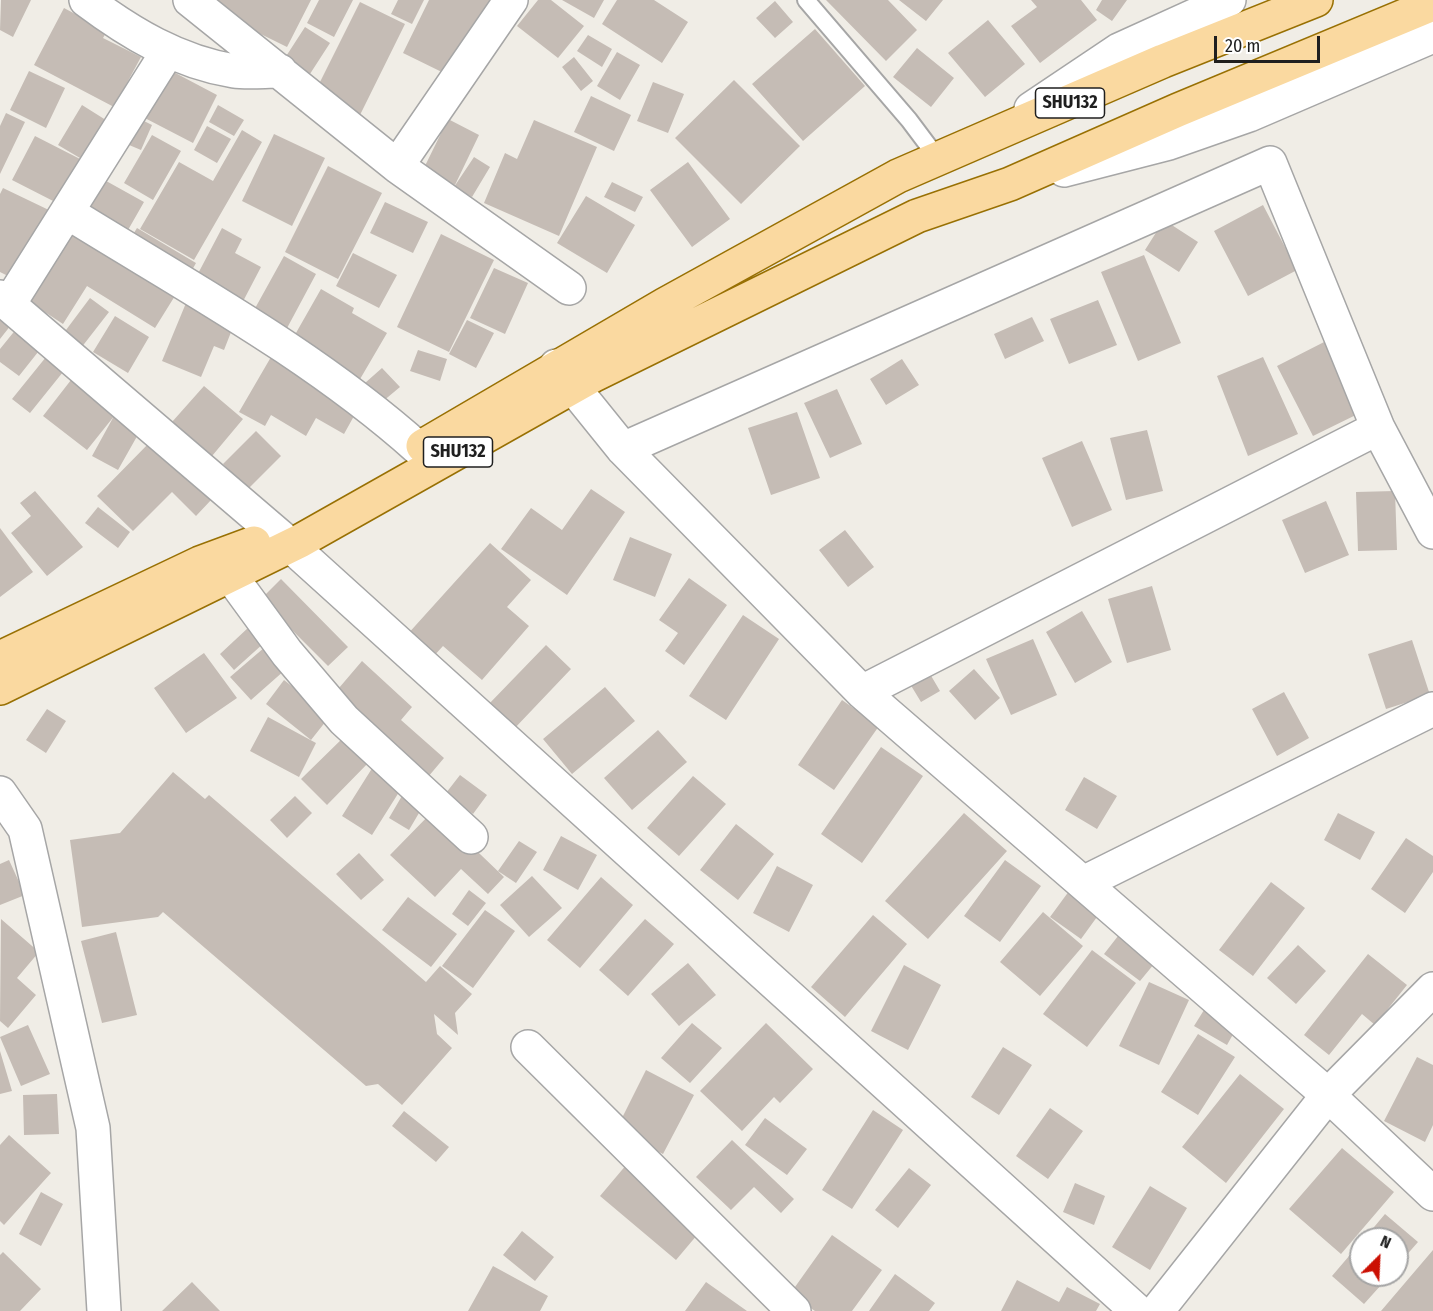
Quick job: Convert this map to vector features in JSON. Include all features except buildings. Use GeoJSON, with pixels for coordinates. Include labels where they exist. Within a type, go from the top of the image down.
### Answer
{"type":"FeatureCollection","features":[{"type":"Feature","properties":{"kind":"main road","name":"SHU132"},"geometry":{"type":"LineString","coordinates":[[0,658],[200,563],[284,540],[565,377],[898,176],[977,144],[1163,62],[1317,0]]}},
{"type":"Feature","properties":{"kind":"main road","name":"SHU132"},"geometry":{"type":"LineString","coordinates":[[0,688],[230,576],[419,448],[565,377],[917,216],[1010,184],[1178,110],[1433,4]]}},
{"type":"Feature","properties":{"kind":"street"},"geometry":{"type":"LineString","coordinates":[[190,0],[397,166],[569,288]]}},
{"type":"Feature","properties":{"kind":"street"},"geometry":{"type":"LineString","coordinates":[[397,166],[511,0]]}},
{"type":"Feature","properties":{"kind":"street"},"geometry":{"type":"LineString","coordinates":[[977,144],[1119,50],[1229,0]]}},
{"type":"Feature","properties":{"kind":"street"},"geometry":{"type":"LineString","coordinates":[[89,1],[132,33],[168,51],[235,71],[280,71]]}},
{"type":"Feature","properties":{"kind":"street"},"geometry":{"type":"LineString","coordinates":[[1010,184],[1169,143],[1249,115],[1433,36]]}},
{"type":"Feature","properties":{"kind":"street"},"geometry":{"type":"LineString","coordinates":[[168,51],[67,212],[5,300],[284,540],[1137,1311]]}},
{"type":"Feature","properties":{"kind":"street"},"geometry":{"type":"LineString","coordinates":[[1249,115],[1378,428],[1433,531]]}},
{"type":"Feature","properties":{"kind":"street"},"geometry":{"type":"LineString","coordinates":[[623,448],[1270,163]]}},
{"type":"Feature","properties":{"kind":"street"},"geometry":{"type":"LineString","coordinates":[[67,212],[314,368],[384,417],[419,448]]}},
{"type":"Feature","properties":{"kind":"street"},"geometry":{"type":"LineString","coordinates":[[565,377],[623,448],[862,692],[1328,1095],[1433,1194]]}},
{"type":"Feature","properties":{"kind":"street"},"geometry":{"type":"LineString","coordinates":[[862,692],[1378,428]]}},
{"type":"Feature","properties":{"kind":"street"},"geometry":{"type":"LineString","coordinates":[[230,576],[286,653],[344,720],[471,837]]}},
{"type":"Feature","properties":{"kind":"street"},"geometry":{"type":"LineString","coordinates":[[1083,883],[1433,709]]}},
{"type":"Feature","properties":{"kind":"street"},"geometry":{"type":"LineString","coordinates":[[0,793],[25,829],[93,1128],[105,1310]]}},
{"type":"Feature","properties":{"kind":"street"},"geometry":{"type":"LineString","coordinates":[[1157,1311],[1328,1095],[1433,989]]}},
{"type":"Feature","properties":{"kind":"street"},"geometry":{"type":"LineString","coordinates":[[528,1047],[794,1311]]}},
{"type":"Feature","properties":{"kind":"lane"},"geometry":{"type":"LineString","coordinates":[[806,0],[909,120],[939,160]]}}]}
